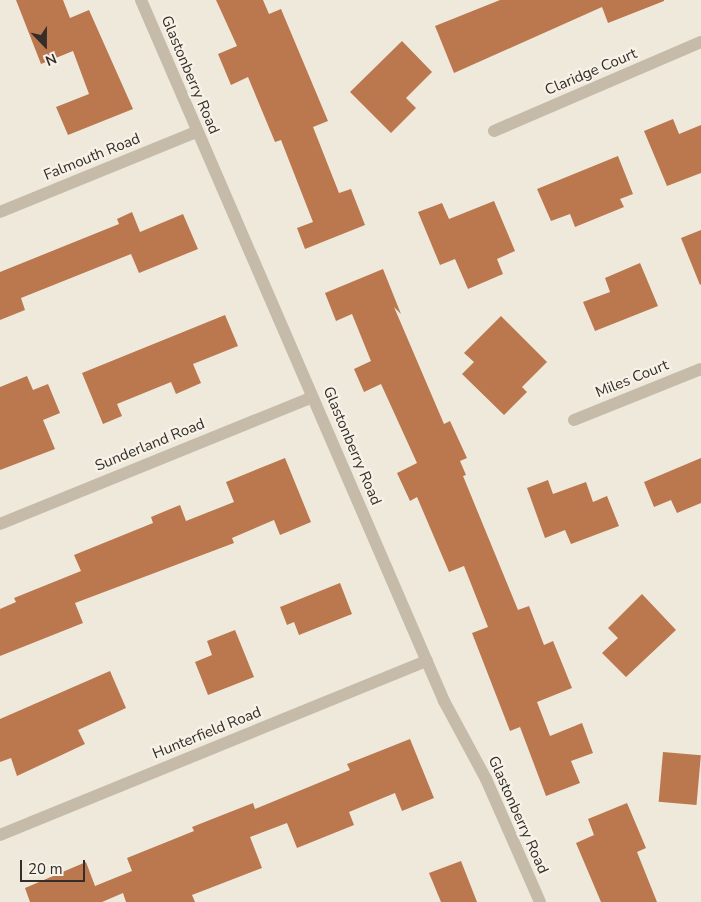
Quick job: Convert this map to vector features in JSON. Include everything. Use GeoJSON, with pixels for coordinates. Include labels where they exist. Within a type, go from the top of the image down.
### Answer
{"type":"FeatureCollection","features":[{"type":"Feature","properties":{"kind":"street","name":"Glastonberry Road"},"geometry":{"type":"LineString","coordinates":[[141,0],[196,132],[427,661],[486,779],[540,902]]}},
{"type":"Feature","properties":{"kind":"street","name":"Claridge Court"},"geometry":{"type":"LineString","coordinates":[[494,131],[701,42]]}},
{"type":"Feature","properties":{"kind":"street","name":"Falmouth Road"},"geometry":{"type":"LineString","coordinates":[[0,212],[196,132]]}},
{"type":"Feature","properties":{"kind":"street","name":"Miles Court"},"geometry":{"type":"LineString","coordinates":[[574,420],[701,369]]}},
{"type":"Feature","properties":{"kind":"street","name":"Sunderland Road"},"geometry":{"type":"LineString","coordinates":[[0,524],[312,397]]}},
{"type":"Feature","properties":{"kind":"street","name":"Hunterfield Road"},"geometry":{"type":"LineString","coordinates":[[0,835],[427,661]]}},
{"type":"Feature","properties":{"kind":"building"},"geometry":{"type":"Polygon","coordinates":[[[16,0],[63,0],[70,18],[89,10],[133,109],[68,135],[56,107],[89,94],[73,51],[41,64],[16,0]]]}},
{"type":"Feature","properties":{"kind":"building"},"geometry":{"type":"Polygon","coordinates":[[[216,0],[263,0],[269,14],[281,9],[328,121],[313,127],[339,193],[351,189],[365,225],[305,249],[297,228],[313,222],[281,140],[275,142],[248,77],[231,85],[218,54],[237,46],[216,0]]]}},
{"type":"Feature","properties":{"kind":"building"},"geometry":{"type":"Polygon","coordinates":[[[500,0],[664,1],[608,23],[602,7],[454,73],[435,26],[500,0]]]}},
{"type":"Feature","properties":{"kind":"building"},"geometry":{"type":"Polygon","coordinates":[[[402,41],[432,72],[406,98],[416,108],[391,133],[350,92],[402,41]]]}},
{"type":"Feature","properties":{"kind":"building"},"geometry":{"type":"Polygon","coordinates":[[[673,119],[679,134],[701,125],[701,173],[667,186],[644,131],[673,119]]]}},
{"type":"Feature","properties":{"kind":"building"},"geometry":{"type":"Polygon","coordinates":[[[618,156],[633,194],[620,199],[624,207],[575,227],[570,214],[551,221],[537,189],[618,156]]]}},
{"type":"Feature","properties":{"kind":"building"},"geometry":{"type":"Polygon","coordinates":[[[494,201],[515,251],[497,259],[503,274],[468,289],[455,259],[440,265],[418,212],[442,203],[449,219],[494,201]]]}},
{"type":"Feature","properties":{"kind":"building"},"geometry":{"type":"Polygon","coordinates":[[[132,212],[140,232],[183,214],[198,249],[139,273],[131,254],[21,298],[25,310],[0,320],[0,272],[119,224],[117,219],[132,212]]]}},
{"type":"Feature","properties":{"kind":"building"},"geometry":{"type":"Polygon","coordinates":[[[701,230],[701,284],[700,285],[681,238],[701,230]]]}},
{"type":"Feature","properties":{"kind":"building"},"geometry":{"type":"Polygon","coordinates":[[[640,263],[658,306],[595,331],[583,302],[610,292],[605,278],[640,263]]]}},
{"type":"Feature","properties":{"kind":"building"},"geometry":{"type":"Polygon","coordinates":[[[383,269],[401,314],[394,307],[444,424],[450,421],[467,458],[460,461],[466,475],[463,476],[518,610],[529,606],[544,645],[553,641],[572,688],[537,702],[550,736],[582,723],[593,753],[571,761],[580,783],[546,796],[520,727],[510,731],[472,633],[488,627],[464,566],[449,572],[417,497],[410,501],[397,473],[417,463],[381,384],[364,392],[354,369],[371,361],[352,314],[336,321],[325,293],[383,269]]]}},
{"type":"Feature","properties":{"kind":"building"},"geometry":{"type":"Polygon","coordinates":[[[225,315],[238,346],[193,364],[201,383],[176,394],[171,382],[117,404],[122,416],[103,424],[82,373],[225,315]]]}},
{"type":"Feature","properties":{"kind":"building"},"geometry":{"type":"Polygon","coordinates":[[[501,316],[547,362],[522,387],[527,392],[504,415],[462,374],[474,362],[464,353],[501,316]]]}},
{"type":"Feature","properties":{"kind":"building"},"geometry":{"type":"Polygon","coordinates":[[[27,376],[33,390],[48,384],[60,413],[43,420],[55,449],[0,470],[0,387],[27,376]]]}},
{"type":"Feature","properties":{"kind":"building"},"geometry":{"type":"Polygon","coordinates":[[[285,458],[311,522],[280,535],[274,520],[232,538],[234,543],[75,603],[83,623],[0,656],[0,609],[16,602],[14,598],[81,571],[74,555],[153,523],[151,517],[180,505],[186,521],[234,502],[226,482],[285,458]]]}},
{"type":"Feature","properties":{"kind":"building"},"geometry":{"type":"Polygon","coordinates":[[[701,458],[701,503],[677,513],[671,500],[654,507],[644,482],[701,458]]]}},
{"type":"Feature","properties":{"kind":"building"},"geometry":{"type":"Polygon","coordinates":[[[548,480],[553,494],[586,482],[593,502],[607,496],[619,526],[571,544],[565,530],[545,538],[527,488],[548,480]]]}},
{"type":"Feature","properties":{"kind":"building"},"geometry":{"type":"Polygon","coordinates":[[[340,583],[352,614],[299,635],[294,622],[287,625],[280,607],[340,583]]]}},
{"type":"Feature","properties":{"kind":"building"},"geometry":{"type":"Polygon","coordinates":[[[642,594],[676,630],[626,677],[602,653],[618,638],[608,628],[642,594]]]}},
{"type":"Feature","properties":{"kind":"building"},"geometry":{"type":"Polygon","coordinates":[[[235,630],[254,677],[208,695],[195,662],[212,655],[207,641],[235,630]]]}},
{"type":"Feature","properties":{"kind":"building"},"geometry":{"type":"Polygon","coordinates":[[[110,671],[126,708],[78,730],[85,744],[17,776],[11,758],[0,762],[0,719],[110,671]]]}},
{"type":"Feature","properties":{"kind":"building"},"geometry":{"type":"Polygon","coordinates":[[[410,739],[434,798],[402,811],[395,793],[349,812],[354,825],[297,848],[287,823],[250,837],[262,868],[192,895],[195,902],[126,902],[123,893],[102,902],[30,902],[25,888],[86,862],[95,886],[132,871],[127,858],[194,831],[192,827],[253,803],[255,809],[350,770],[347,764],[410,739]]]}},
{"type":"Feature","properties":{"kind":"building"},"geometry":{"type":"Polygon","coordinates":[[[663,752],[701,755],[696,805],[659,802],[663,752]]]}},
{"type":"Feature","properties":{"kind":"building"},"geometry":{"type":"Polygon","coordinates":[[[627,803],[646,848],[637,852],[657,902],[601,902],[576,843],[594,835],[588,819],[627,803]]]}},
{"type":"Feature","properties":{"kind":"building"},"geometry":{"type":"Polygon","coordinates":[[[461,861],[477,902],[441,902],[429,873],[461,861]]]}}]}
